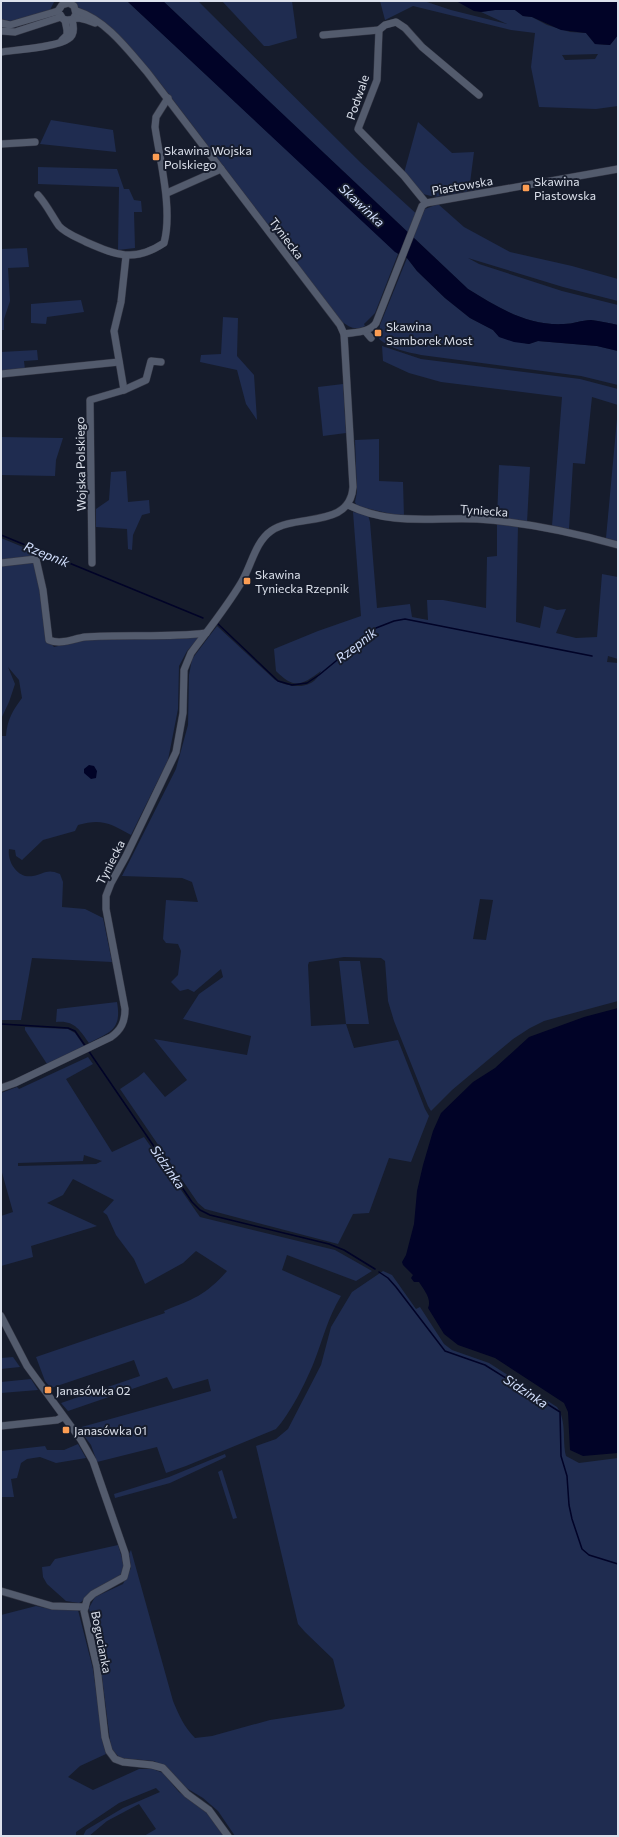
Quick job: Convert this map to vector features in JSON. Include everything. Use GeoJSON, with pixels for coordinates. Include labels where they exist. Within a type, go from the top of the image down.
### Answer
{"type":"FeatureCollection","features":[{"type":"Feature","properties":{"kind":"street","name":"Tyniecka"},"geometry":{"type":"LineString","coordinates":[[1,1088],[15,1083],[116,1034],[123,1025],[125,1015],[124,1000],[106,909],[108,889],[171,765],[180,734],[183,713],[183,680],[186,662],[241,583],[266,534],[286,524],[338,513],[348,505],[352,493],[353,480],[344,334],[334,315],[168,98],[128,50],[101,25],[85,13],[77,11],[72,4],[64,11],[101,25]]}},
{"type":"Feature","properties":{"kind":"street"},"geometry":{"type":"LineString","coordinates":[[1,31],[15,32],[64,11]]}},
{"type":"Feature","properties":{"kind":"street"},"geometry":{"type":"LineString","coordinates":[[1,52],[45,46],[58,42],[67,35],[64,11]]}},
{"type":"Feature","properties":{"kind":"street"},"geometry":{"type":"LineString","coordinates":[[1,23],[10,25],[64,11],[77,11]]}},
{"type":"Feature","properties":{"kind":"street"},"geometry":{"type":"LineString","coordinates":[[323,35],[378,30],[385,25],[396,22],[405,28],[422,47],[479,95]]}},
{"type":"Feature","properties":{"kind":"street","name":"Podwale"},"geometry":{"type":"LineString","coordinates":[[378,30],[377,80],[358,129],[404,176],[424,204]]}},
{"type":"Feature","properties":{"kind":"street"},"geometry":{"type":"LineString","coordinates":[[38,195],[47,205],[60,227],[80,240],[113,254],[126,256],[150,252],[164,243],[167,234],[166,194],[155,127],[156,117],[168,98]]}},
{"type":"Feature","properties":{"kind":"street"},"geometry":{"type":"LineString","coordinates":[[1,144],[34,142]]}},
{"type":"Feature","properties":{"kind":"street"},"geometry":{"type":"LineString","coordinates":[[166,194],[221,169]]}},
{"type":"Feature","properties":{"kind":"street","name":"Piastowska"},"geometry":{"type":"LineString","coordinates":[[365,331],[374,326],[376,322],[424,204],[618,169]]}},
{"type":"Feature","properties":{"kind":"street"},"geometry":{"type":"LineString","coordinates":[[124,390],[114,331],[121,302],[126,256]]}},
{"type":"Feature","properties":{"kind":"street"},"geometry":{"type":"LineString","coordinates":[[344,334],[365,331],[371,338]]}},
{"type":"Feature","properties":{"kind":"street"},"geometry":{"type":"LineString","coordinates":[[1,374],[119,362]]}},
{"type":"Feature","properties":{"kind":"street","name":"Wojska Polskiego"},"geometry":{"type":"LineString","coordinates":[[92,563],[90,400],[124,390],[146,380],[151,362],[161,362]]}},
{"type":"Feature","properties":{"kind":"street","name":"Tyniecka"},"geometry":{"type":"LineString","coordinates":[[348,505],[373,513],[404,520],[452,518],[520,523],[581,534],[618,545]]}},
{"type":"Feature","properties":{"kind":"street"},"geometry":{"type":"LineString","coordinates":[[1,563],[22,559],[36,559],[43,590],[49,640],[57,643],[84,637],[180,636],[206,633]]}},
{"type":"Feature","properties":{"kind":"street","name":"Bogucianka"},"geometry":{"type":"LineString","coordinates":[[1,1316],[27,1366],[87,1450],[99,1475],[127,1561],[124,1577],[93,1594],[85,1607],[85,1619],[97,1667],[105,1737],[111,1755],[122,1762],[152,1765],[163,1768],[187,1794],[209,1810],[228,1836]]}},
{"type":"Feature","properties":{"kind":"street"},"geometry":{"type":"LineString","coordinates":[[1,1426],[57,1420],[64,1417]]}},
{"type":"Feature","properties":{"kind":"street"},"geometry":{"type":"LineString","coordinates":[[1,1591],[52,1606],[85,1607]]}},
{"type":"Feature","properties":{"kind":"shaded area"},"geometry":{"type":"Polygon","coordinates":[[[1,1],[54,2],[50,10],[11,21],[1,19],[1,1]]]}},
{"type":"Feature","properties":{"kind":"shaded area"},"geometry":{"type":"Polygon","coordinates":[[[72,1],[127,1],[398,254],[375,313],[364,324],[365,326],[352,328],[341,321],[158,80],[72,1]]]}},
{"type":"Feature","properties":{"kind":"shaded area"},"geometry":{"type":"Polygon","coordinates":[[[163,1],[198,1],[361,163],[421,218],[425,209],[438,204],[464,227],[510,252],[572,266],[618,279],[618,301],[563,287],[468,258],[479,264],[562,291],[618,305],[618,325],[591,320],[564,324],[537,322],[525,319],[501,309],[468,289],[163,1]]]}},
{"type":"Feature","properties":{"kind":"shaded area"},"geometry":{"type":"Polygon","coordinates":[[[222,1],[292,1],[297,38],[264,46],[222,1]]]}},
{"type":"Feature","properties":{"kind":"shaded area"},"geometry":{"type":"Polygon","coordinates":[[[380,1],[424,1],[451,10],[507,24],[481,12],[515,10],[523,16],[532,17],[547,25],[570,32],[586,33],[595,44],[610,45],[618,35],[618,106],[596,109],[539,107],[531,67],[535,33],[511,30],[413,6],[385,20],[380,1]],[[598,54],[562,55],[565,60],[595,59],[598,54]]]}},
{"type":"Feature","properties":{"kind":"shaded area"},"geometry":{"type":"Polygon","coordinates":[[[51,120],[113,130],[116,152],[40,144],[51,120]]]}},
{"type":"Feature","properties":{"kind":"shaded area"},"geometry":{"type":"Polygon","coordinates":[[[418,122],[452,153],[474,152],[470,183],[481,189],[435,197],[423,194],[404,173],[418,122]]]}},
{"type":"Feature","properties":{"kind":"shaded area"},"geometry":{"type":"Polygon","coordinates":[[[38,167],[117,169],[124,189],[129,189],[134,200],[141,201],[142,212],[134,212],[135,248],[118,250],[119,187],[38,184],[38,167]]]}},
{"type":"Feature","properties":{"kind":"shaded area"},"geometry":{"type":"Polygon","coordinates":[[[27,248],[29,267],[8,268],[10,301],[4,319],[4,330],[1,330],[1,249],[27,248]]]}},
{"type":"Feature","properties":{"kind":"shaded area"},"geometry":{"type":"Polygon","coordinates":[[[407,258],[417,271],[445,298],[470,318],[493,330],[500,337],[529,344],[538,341],[597,346],[618,351],[618,385],[581,376],[421,355],[399,350],[379,339],[380,325],[407,258]]]}},
{"type":"Feature","properties":{"kind":"shaded area"},"geometry":{"type":"Polygon","coordinates":[[[81,300],[84,312],[47,317],[46,324],[31,323],[31,304],[81,300]]]}},
{"type":"Feature","properties":{"kind":"shaded area"},"geometry":{"type":"Polygon","coordinates":[[[223,317],[238,318],[237,356],[254,375],[257,420],[246,404],[237,370],[200,362],[201,355],[221,354],[223,317]]]}},
{"type":"Feature","properties":{"kind":"shaded area"},"geometry":{"type":"Polygon","coordinates":[[[382,346],[421,359],[580,379],[618,389],[618,405],[592,397],[585,464],[573,463],[569,529],[552,526],[562,397],[441,382],[409,373],[383,361],[382,346]]]}},
{"type":"Feature","properties":{"kind":"shaded area"},"geometry":{"type":"Polygon","coordinates":[[[37,350],[38,360],[24,361],[25,370],[1,372],[1,352],[37,350]]]}},
{"type":"Feature","properties":{"kind":"shaded area"},"geometry":{"type":"Polygon","coordinates":[[[343,384],[346,433],[323,436],[318,387],[343,384]]]}},
{"type":"Feature","properties":{"kind":"shaded area"},"geometry":{"type":"Polygon","coordinates":[[[618,408],[618,542],[606,538],[618,408]]]}},
{"type":"Feature","properties":{"kind":"shaded area"},"geometry":{"type":"Polygon","coordinates":[[[1,437],[63,438],[56,460],[55,476],[1,475],[1,437]]]}},
{"type":"Feature","properties":{"kind":"shaded area"},"geometry":{"type":"Polygon","coordinates":[[[379,439],[379,481],[403,482],[404,517],[357,506],[355,502],[357,492],[355,440],[379,439]]]}},
{"type":"Feature","properties":{"kind":"shaded area"},"geometry":{"type":"Polygon","coordinates":[[[499,465],[530,467],[527,523],[497,520],[499,465]]]}},
{"type":"Feature","properties":{"kind":"shaded area"},"geometry":{"type":"Polygon","coordinates":[[[126,471],[128,502],[149,500],[150,513],[142,515],[133,535],[132,550],[128,549],[127,529],[96,527],[96,509],[109,500],[111,472],[126,471]]]}},
{"type":"Feature","properties":{"kind":"shaded area"},"geometry":{"type":"Polygon","coordinates":[[[353,512],[368,515],[370,522],[377,608],[410,604],[412,617],[428,620],[427,600],[443,600],[486,608],[487,557],[497,556],[497,523],[518,525],[516,622],[540,628],[544,606],[557,610],[566,609],[556,633],[576,638],[597,637],[602,574],[618,577],[618,659],[608,656],[607,662],[618,663],[618,1001],[544,1021],[530,1028],[513,1039],[452,1090],[431,1111],[394,1021],[388,1001],[385,961],[381,958],[344,957],[309,962],[311,1026],[346,1024],[354,1048],[398,1040],[429,1116],[411,1162],[389,1158],[369,1213],[353,1214],[338,1244],[205,1209],[198,1203],[120,1089],[144,1072],[165,1097],[187,1080],[154,1039],[247,1055],[251,1036],[183,1019],[199,994],[223,977],[221,969],[194,992],[188,989],[180,991],[171,982],[178,975],[181,951],[178,944],[166,943],[163,939],[166,900],[198,902],[192,882],[182,878],[122,876],[176,769],[188,725],[189,675],[192,659],[217,626],[275,680],[294,686],[307,685],[313,682],[321,671],[308,680],[298,683],[293,683],[282,677],[276,671],[274,649],[318,631],[361,616],[353,512]],[[480,899],[473,939],[486,940],[493,900],[480,899]]]}},
{"type":"Feature","properties":{"kind":"shaded area"},"geometry":{"type":"Polygon","coordinates":[[[1,538],[35,552],[49,641],[54,647],[87,639],[202,634],[187,651],[179,666],[178,709],[168,760],[131,835],[112,825],[94,822],[78,825],[75,831],[43,840],[22,860],[16,856],[15,850],[9,849],[12,864],[18,872],[23,875],[33,876],[49,871],[60,874],[63,882],[62,907],[85,909],[103,918],[112,962],[32,958],[21,1020],[1,1020],[1,736],[6,736],[11,716],[22,698],[19,680],[8,667],[15,684],[1,719],[1,538]]]}},
{"type":"Feature","properties":{"kind":"shaded area"},"geometry":{"type":"Polygon","coordinates":[[[339,961],[360,961],[369,1024],[346,1024],[339,961]]]}},
{"type":"Feature","properties":{"kind":"shaded area"},"geometry":{"type":"Polygon","coordinates":[[[117,1002],[118,1019],[113,1029],[89,1043],[76,1026],[67,1022],[56,1022],[57,1009],[117,1002]]]}},
{"type":"Feature","properties":{"kind":"shaded area"},"geometry":{"type":"Polygon","coordinates":[[[25,1027],[68,1029],[75,1033],[84,1046],[47,1064],[25,1030],[25,1027]]]}},
{"type":"Feature","properties":{"kind":"shaded area"},"geometry":{"type":"Polygon","coordinates":[[[88,1057],[93,1064],[66,1079],[112,1152],[144,1137],[200,1217],[335,1250],[372,1271],[356,1281],[287,1255],[282,1270],[341,1296],[329,1320],[314,1362],[302,1388],[287,1415],[276,1429],[166,1473],[157,1447],[97,1462],[91,1445],[78,1428],[211,1391],[208,1379],[173,1389],[167,1377],[68,1411],[61,1403],[140,1376],[134,1360],[51,1388],[45,1381],[36,1357],[165,1313],[164,1311],[198,1296],[212,1286],[227,1271],[196,1251],[183,1263],[145,1284],[134,1259],[116,1235],[107,1215],[103,1212],[114,1200],[73,1179],[63,1195],[47,1203],[97,1226],[31,1246],[33,1257],[1,1266],[1,1216],[13,1212],[1,1169],[1,1093],[17,1087],[19,1089],[88,1057]],[[84,1155],[83,1161],[18,1163],[18,1166],[96,1164],[102,1161],[84,1155]]]}},
{"type":"Feature","properties":{"kind":"shaded area"},"geometry":{"type":"Polygon","coordinates":[[[383,1271],[392,1275],[416,1309],[420,1307],[444,1344],[452,1350],[489,1363],[557,1407],[562,1418],[566,1456],[579,1463],[618,1458],[618,1836],[235,1836],[218,1811],[203,1798],[183,1786],[166,1768],[154,1761],[120,1758],[111,1748],[100,1661],[89,1608],[95,1597],[123,1584],[131,1568],[129,1554],[131,1550],[173,1701],[185,1725],[195,1738],[212,1736],[270,1720],[342,1709],[345,1706],[333,1659],[298,1624],[256,1446],[276,1439],[288,1429],[321,1365],[331,1327],[352,1292],[383,1271]]]}},
{"type":"Feature","properties":{"kind":"shaded area"},"geometry":{"type":"Polygon","coordinates":[[[13,1357],[20,1367],[1,1369],[1,1358],[13,1357]]]}},
{"type":"Feature","properties":{"kind":"shaded area"},"geometry":{"type":"Polygon","coordinates":[[[31,1379],[38,1390],[1,1393],[1,1382],[31,1379]]]}},
{"type":"Feature","properties":{"kind":"shaded area"},"geometry":{"type":"Polygon","coordinates":[[[78,1444],[86,1458],[56,1463],[40,1457],[27,1459],[21,1463],[17,1478],[11,1479],[14,1497],[1,1497],[1,1451],[45,1446],[47,1450],[64,1450],[78,1444]]]}},
{"type":"Feature","properties":{"kind":"shaded area"},"geometry":{"type":"Polygon","coordinates":[[[225,1454],[226,1457],[170,1483],[115,1498],[114,1494],[169,1477],[225,1454]]]}},
{"type":"Feature","properties":{"kind":"shaded area"},"geometry":{"type":"Polygon","coordinates":[[[222,1470],[237,1518],[233,1519],[218,1472],[222,1470]]]}},
{"type":"Feature","properties":{"kind":"shaded area"},"geometry":{"type":"Polygon","coordinates":[[[118,1545],[123,1564],[121,1574],[95,1589],[79,1603],[66,1601],[47,1584],[43,1577],[42,1567],[50,1566],[55,1559],[118,1545]]]}},
{"type":"Feature","properties":{"kind":"shaded area"},"geometry":{"type":"Polygon","coordinates":[[[36,1606],[78,1610],[93,1669],[103,1743],[106,1754],[80,1766],[68,1777],[93,1790],[139,1769],[153,1769],[163,1773],[179,1792],[211,1814],[228,1836],[144,1836],[156,1829],[139,1804],[107,1821],[89,1836],[83,1836],[86,1830],[123,1808],[160,1792],[156,1788],[119,1803],[76,1832],[76,1836],[1,1836],[1,1615],[36,1606]]]}},
{"type":"Feature","properties":{"kind":"water","name":"Skawinka"},"geometry":{"type":"Polygon","coordinates":[[[127,1],[163,1],[468,289],[501,309],[525,319],[537,322],[564,324],[591,320],[618,325],[618,351],[597,346],[538,341],[529,344],[514,342],[499,337],[493,330],[470,318],[445,298],[417,271],[407,258],[395,252],[127,1]]]}},
{"type":"Feature","properties":{"kind":"water"},"geometry":{"type":"Polygon","coordinates":[[[456,1],[618,1],[618,35],[610,45],[595,44],[586,33],[561,30],[532,17],[523,16],[515,10],[474,11],[456,1]]]}},
{"type":"Feature","properties":{"kind":"water"},"geometry":{"type":"Polygon","coordinates":[[[89,765],[94,766],[97,771],[96,778],[91,779],[84,773],[84,769],[89,765]]]}},
{"type":"Feature","properties":{"kind":"water"},"geometry":{"type":"Polygon","coordinates":[[[618,1008],[618,1453],[583,1456],[570,1450],[568,1412],[564,1403],[495,1358],[458,1345],[444,1334],[428,1308],[429,1301],[425,1291],[419,1282],[414,1282],[411,1278],[413,1275],[402,1262],[406,1255],[414,1224],[417,1191],[423,1165],[433,1131],[441,1113],[473,1082],[495,1068],[529,1037],[584,1017],[618,1008]]]}},
{"type":"Feature","properties":{"kind":"waterway","name":"Rzepnik"},"geometry":{"type":"LineString","coordinates":[[1,535],[203,618]]}},
{"type":"Feature","properties":{"kind":"waterway","name":"Rzepnik"},"geometry":{"type":"LineString","coordinates":[[217,623],[278,681],[292,685],[307,683],[319,675],[376,628],[394,621],[405,619],[592,656]]}},
{"type":"Feature","properties":{"kind":"waterway","name":"Sidzinka"},"geometry":{"type":"LineString","coordinates":[[1,1024],[68,1028],[75,1031],[86,1047]]}},
{"type":"Feature","properties":{"kind":"waterway","name":"Sidzinka"},"geometry":{"type":"LineString","coordinates":[[88,1050],[192,1202],[200,1210],[210,1215],[329,1244],[344,1250],[375,1269]]}},
{"type":"Feature","properties":{"kind":"waterway","name":"Sidzinka"},"geometry":{"type":"LineString","coordinates":[[379,1272],[388,1278],[396,1287],[445,1351],[485,1365],[560,1412],[561,1456],[567,1476],[569,1505],[572,1519],[582,1549],[589,1555],[618,1564]]}},
{"type":"Feature","properties":{"kind":"place","name":"Skawina Wojska Polskiego"},"geometry":{"type":"Point","coordinates":[156,157]}},
{"type":"Feature","properties":{"kind":"place","name":"Skawina Piastowska"},"geometry":{"type":"Point","coordinates":[526,188]}},
{"type":"Feature","properties":{"kind":"place","name":"Skawina Samborek Most"},"geometry":{"type":"Point","coordinates":[378,333]}},
{"type":"Feature","properties":{"kind":"place","name":"Skawina Tyniecka Rzepnik"},"geometry":{"type":"Point","coordinates":[247,581]}},
{"type":"Feature","properties":{"kind":"place","name":"Janasówka 02"},"geometry":{"type":"Point","coordinates":[48,1390]}},
{"type":"Feature","properties":{"kind":"place","name":"Janasówka 01"},"geometry":{"type":"Point","coordinates":[66,1430]}}]}
